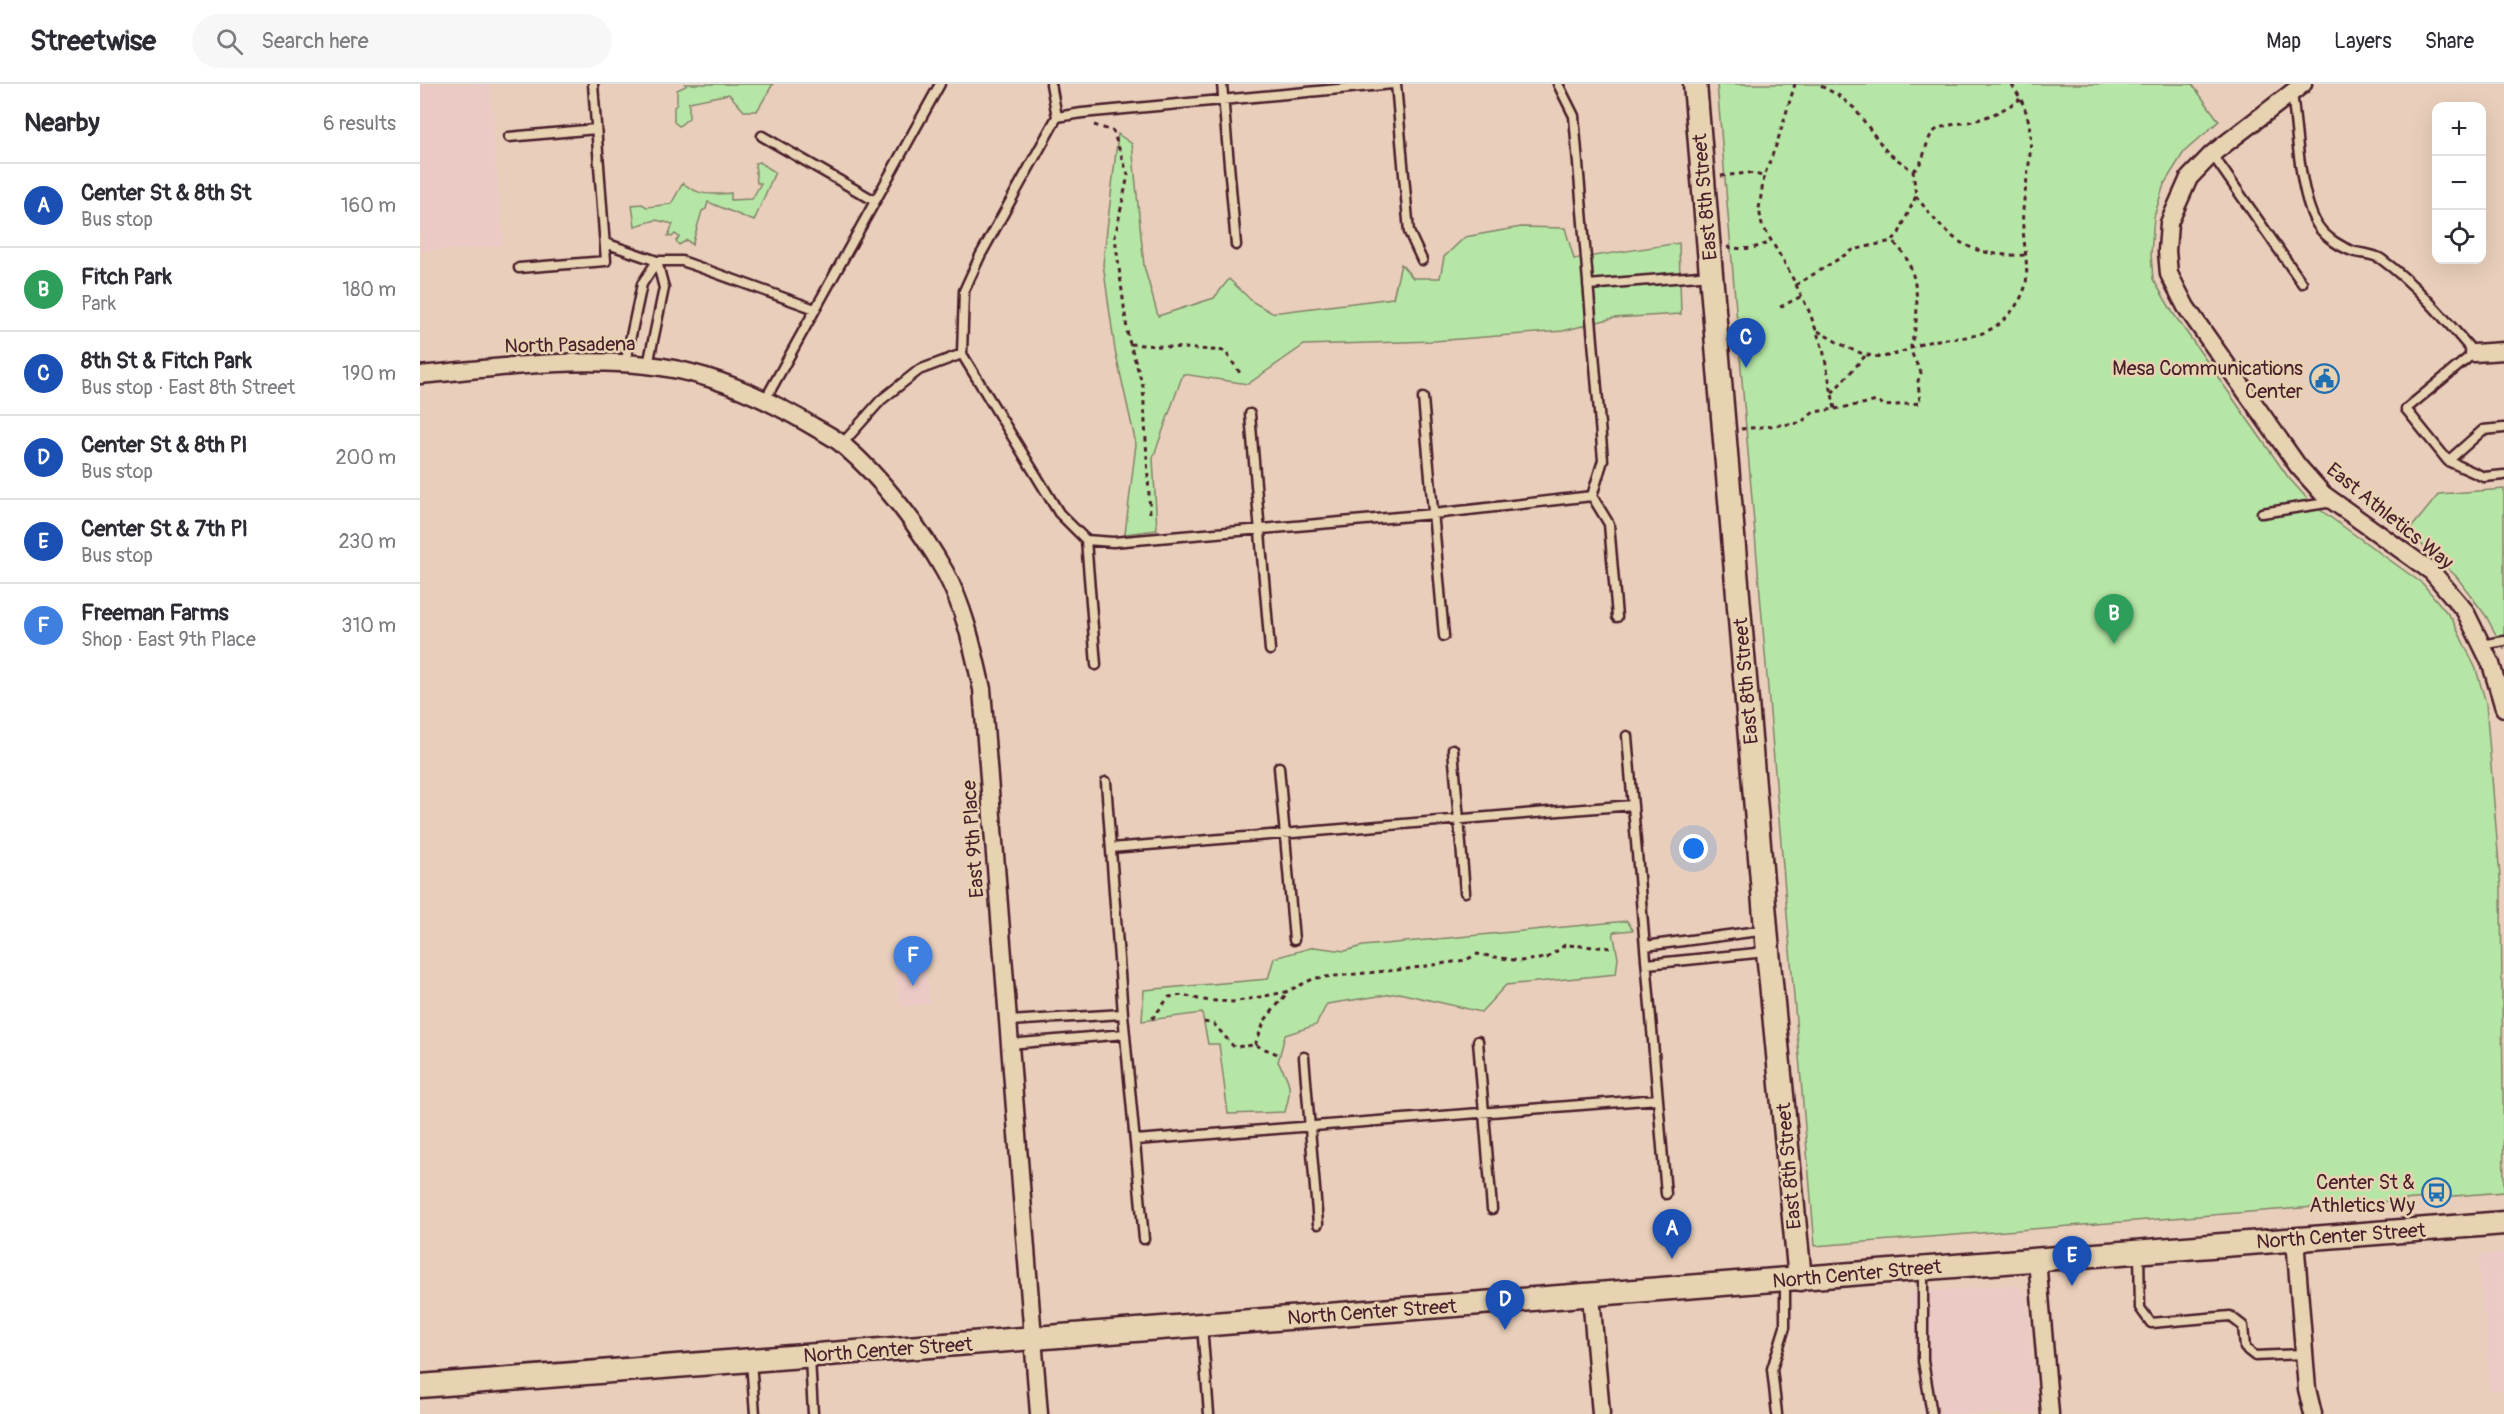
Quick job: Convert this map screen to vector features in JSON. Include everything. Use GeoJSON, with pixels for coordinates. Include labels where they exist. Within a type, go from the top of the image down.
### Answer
{"type":"FeatureCollection","features":[{"type":"Feature","properties":{"kind":"street","name":"East 8th Street"},"geometry":{"type":"LineString","coordinates":[[1695,84],[1767,941],[1792,1279]]}},
{"type":"Feature","properties":{"kind":"street","name":"East Athletics Way"},"geometry":{"type":"LineString","coordinates":[[2298,88],[2212,154],[2189,178],[2169,223],[2167,251],[2169,274],[2186,307],[2298,466],[2323,494],[2432,572],[2465,611],[2491,664],[2504,708]]}},
{"type":"Feature","properties":{"kind":"street"},"geometry":{"type":"LineString","coordinates":[[2474,354],[2504,351]]}},
{"type":"Feature","properties":{"kind":"street","name":"North Pasadena"},"geometry":{"type":"LineString","coordinates":[[420,375],[590,362],[648,365],[713,378],[786,409]]}},
{"type":"Feature","properties":{"kind":"street","name":"East 9th Place"},"geometry":{"type":"LineString","coordinates":[[786,409],[842,444],[879,481],[909,518],[945,573],[968,625],[982,689],[1039,1414]]}},
{"type":"Feature","properties":{"kind":"street","name":"North Center Street"},"geometry":{"type":"LineString","coordinates":[[420,1386],[2504,1223]]}},
{"type":"Feature","properties":{"kind":"street"},"geometry":{"type":"LineString","coordinates":[[2295,1239],[2307,1389],[2313,1414]]}},
{"type":"Feature","properties":{"kind":"street"},"geometry":{"type":"LineString","coordinates":[[2037,1259],[2050,1414]]}},
{"type":"Feature","properties":{"kind":"street"},"geometry":{"type":"LineString","coordinates":[[1591,1295],[1601,1414]]}},
{"type":"Feature","properties":{"kind":"lane"},"geometry":{"type":"LineString","coordinates":[[519,268],[606,261],[593,84]]}},
{"type":"Feature","properties":{"kind":"lane"},"geometry":{"type":"LineString","coordinates":[[765,400],[940,84]]}},
{"type":"Feature","properties":{"kind":"lane"},"geometry":{"type":"LineString","coordinates":[[1051,84],[1057,117],[980,256],[964,291],[962,354],[1059,513],[1086,540],[1096,665]]}},
{"type":"Feature","properties":{"kind":"lane"},"geometry":{"type":"LineString","coordinates":[[1222,84],[1236,245]]}},
{"type":"Feature","properties":{"kind":"lane"},"geometry":{"type":"LineString","coordinates":[[1057,117],[1395,84],[1409,232],[1422,260]]}},
{"type":"Feature","properties":{"kind":"lane"},"geometry":{"type":"LineString","coordinates":[[1557,84],[1574,116],[1603,460],[1592,496],[1609,524],[1617,617]]}},
{"type":"Feature","properties":{"kind":"lane"},"geometry":{"type":"LineString","coordinates":[[2298,88],[2302,170],[2310,210],[2319,228],[2337,244],[2353,251],[2379,257],[2407,280],[2474,354],[2406,409],[2448,461],[2484,477],[2504,475]]}},
{"type":"Feature","properties":{"kind":"lane"},"geometry":{"type":"LineString","coordinates":[[508,137],[596,129]]}},
{"type":"Feature","properties":{"kind":"lane"},"geometry":{"type":"LineString","coordinates":[[762,136],[875,201]]}},
{"type":"Feature","properties":{"kind":"lane"},"geometry":{"type":"LineString","coordinates":[[2212,154],[2302,283]]}},
{"type":"Feature","properties":{"kind":"lane"},"geometry":{"type":"LineString","coordinates":[[605,243],[657,261],[682,261],[815,309]]}},
{"type":"Feature","properties":{"kind":"lane"},"geometry":{"type":"LineString","coordinates":[[625,364],[642,284],[657,261]]}},
{"type":"Feature","properties":{"kind":"lane"},"geometry":{"type":"LineString","coordinates":[[648,365],[664,288],[657,261]]}},
{"type":"Feature","properties":{"kind":"lane"},"geometry":{"type":"LineString","coordinates":[[1588,285],[1712,275]]}},
{"type":"Feature","properties":{"kind":"lane"},"geometry":{"type":"LineString","coordinates":[[842,444],[881,400],[919,370],[962,354]]}},
{"type":"Feature","properties":{"kind":"lane"},"geometry":{"type":"LineString","coordinates":[[1423,398],[1444,636]]}},
{"type":"Feature","properties":{"kind":"lane"},"geometry":{"type":"LineString","coordinates":[[1250,414],[1270,650]]}},
{"type":"Feature","properties":{"kind":"lane"},"geometry":{"type":"LineString","coordinates":[[2448,461],[2482,430],[2504,429]]}},
{"type":"Feature","properties":{"kind":"lane"},"geometry":{"type":"LineString","coordinates":[[1086,540],[1113,542],[1433,514],[1592,496]]}},
{"type":"Feature","properties":{"kind":"lane"},"geometry":{"type":"LineString","coordinates":[[2262,513],[2334,502]]}},
{"type":"Feature","properties":{"kind":"lane"},"geometry":{"type":"LineString","coordinates":[[2482,645],[2504,642]]}},
{"type":"Feature","properties":{"kind":"lane"},"geometry":{"type":"LineString","coordinates":[[1627,736],[1666,1194]]}},
{"type":"Feature","properties":{"kind":"lane"},"geometry":{"type":"LineString","coordinates":[[1453,749],[1465,892]]}},
{"type":"Feature","properties":{"kind":"lane"},"geometry":{"type":"LineString","coordinates":[[1280,767],[1294,940]]}},
{"type":"Feature","properties":{"kind":"lane"},"geometry":{"type":"LineString","coordinates":[[1106,782],[1123,1014],[1144,1239]]}},
{"type":"Feature","properties":{"kind":"lane"},"geometry":{"type":"LineString","coordinates":[[1111,848],[1633,805]]}},
{"type":"Feature","properties":{"kind":"lane"},"geometry":{"type":"LineString","coordinates":[[1645,946],[1767,941]]}},
{"type":"Feature","properties":{"kind":"lane"},"geometry":{"type":"LineString","coordinates":[[1647,964],[1767,941]]}},
{"type":"Feature","properties":{"kind":"lane"},"geometry":{"type":"LineString","coordinates":[[1008,1021],[1123,1014]]}},
{"type":"Feature","properties":{"kind":"lane"},"geometry":{"type":"LineString","coordinates":[[1009,1044],[1125,1034]]}},
{"type":"Feature","properties":{"kind":"lane"},"geometry":{"type":"LineString","coordinates":[[1478,1041],[1492,1209]]}},
{"type":"Feature","properties":{"kind":"lane"},"geometry":{"type":"LineString","coordinates":[[1304,1056],[1318,1224]]}},
{"type":"Feature","properties":{"kind":"lane"},"geometry":{"type":"LineString","coordinates":[[1136,1140],[1658,1098]]}},
{"type":"Feature","properties":{"kind":"lane"},"geometry":{"type":"LineString","coordinates":[[2139,1251],[2140,1308],[2151,1323],[2230,1316],[2243,1326],[2245,1348],[2254,1356],[2304,1354]]}},
{"type":"Feature","properties":{"kind":"lane"},"geometry":{"type":"LineString","coordinates":[[1923,1268],[1925,1325],[1923,1352],[1932,1414]]}},
{"type":"Feature","properties":{"kind":"lane"},"geometry":{"type":"LineString","coordinates":[[1777,1414],[1772,1369],[1785,1327],[1792,1279]]}},
{"type":"Feature","properties":{"kind":"lane"},"geometry":{"type":"LineString","coordinates":[[1202,1326],[1209,1414]]}},
{"type":"Feature","properties":{"kind":"lane"},"geometry":{"type":"LineString","coordinates":[[810,1356],[813,1414]]}},
{"type":"Feature","properties":{"kind":"lane"},"geometry":{"type":"LineString","coordinates":[[751,1360],[755,1414]]}},
{"type":"Feature","properties":{"kind":"path"},"geometry":{"type":"LineString","coordinates":[[1795,84],[1764,176],[1759,209],[1762,225],[1802,297],[1823,349],[1835,409]]}},
{"type":"Feature","properties":{"kind":"path"},"geometry":{"type":"LineString","coordinates":[[1796,285],[1853,249],[1892,241],[1899,233],[1916,196],[1913,171],[1887,152],[1854,108],[1839,95],[1817,84]]}},
{"type":"Feature","properties":{"kind":"path"},"geometry":{"type":"LineString","coordinates":[[1816,331],[1851,350],[1866,355],[1901,354],[1928,342],[1985,332],[2007,317],[2023,296],[2027,273],[2023,210],[2032,143],[2027,115],[2011,84]]}},
{"type":"Feature","properties":{"kind":"path"},"geometry":{"type":"LineString","coordinates":[[1913,171],[1920,165],[1930,138],[1936,130],[1975,121],[2020,99]]}},
{"type":"Feature","properties":{"kind":"path"},"geometry":{"type":"LineString","coordinates":[[1093,124],[1113,131],[1128,175],[1115,237],[1130,344],[1143,386],[1150,513]]}},
{"type":"Feature","properties":{"kind":"path"},"geometry":{"type":"LineString","coordinates":[[1703,179],[1748,173],[1764,176]]}},
{"type":"Feature","properties":{"kind":"path"},"geometry":{"type":"LineString","coordinates":[[1916,196],[1944,231],[1964,246],[2001,255],[2025,255]]}},
{"type":"Feature","properties":{"kind":"path"},"geometry":{"type":"LineString","coordinates":[[1725,430],[1800,423],[1814,412],[1878,401],[1886,406],[1920,403],[1918,381],[1921,373],[1911,348],[1916,327],[1916,298],[1912,274],[1908,257],[1892,241]]}},
{"type":"Feature","properties":{"kind":"path"},"geometry":{"type":"LineString","coordinates":[[1709,249],[1757,248],[1770,242]]}},
{"type":"Feature","properties":{"kind":"path"},"geometry":{"type":"LineString","coordinates":[[1780,307],[1802,297]]}},
{"type":"Feature","properties":{"kind":"path"},"geometry":{"type":"LineString","coordinates":[[1130,344],[1225,351],[1242,376]]}},
{"type":"Feature","properties":{"kind":"path"},"geometry":{"type":"LineString","coordinates":[[1832,393],[1866,355]]}},
{"type":"Feature","properties":{"kind":"path"},"geometry":{"type":"LineString","coordinates":[[1152,1019],[1169,996],[1183,995],[1202,1000],[1233,1002],[1289,991],[1315,978],[1407,969],[1466,960],[1477,954],[1520,961],[1547,958],[1565,945],[1614,948]]}},
{"type":"Feature","properties":{"kind":"path"},"geometry":{"type":"LineString","coordinates":[[1255,1046],[1265,1020],[1289,991]]}},
{"type":"Feature","properties":{"kind":"path"},"geometry":{"type":"LineString","coordinates":[[1204,1022],[1214,1024],[1234,1047],[1255,1046],[1280,1055]]}},
{"type":"Feature","properties":{"kind":"shaded area"},"geometry":{"type":"Polygon","coordinates":[[[420,84],[490,84],[503,245],[420,252],[420,84]]]}},
{"type":"Feature","properties":{"kind":"shaded area"},"geometry":{"type":"Polygon","coordinates":[[[926,966],[930,1004],[900,1006],[896,969],[926,966]]]}},
{"type":"Feature","properties":{"kind":"shaded area"},"geometry":{"type":"Polygon","coordinates":[[[2504,1253],[2504,1390],[2490,1391],[2478,1255],[2504,1253]]]}},
{"type":"Feature","properties":{"kind":"shaded area"},"geometry":{"type":"Polygon","coordinates":[[[2017,1284],[2026,1292],[2038,1414],[1923,1414],[1909,1293],[2017,1284]]]}},
{"type":"Feature","properties":{"kind":"green space"},"geometry":{"type":"Polygon","coordinates":[[[685,84],[773,84],[757,111],[744,111],[729,94],[689,102],[689,118],[679,126],[674,122],[674,107],[677,104],[677,90],[686,86],[685,84]]]}},
{"type":"Feature","properties":{"kind":"green space"},"geometry":{"type":"Polygon","coordinates":[[[1717,84],[2192,84],[2219,121],[2184,152],[2164,184],[2154,217],[2151,254],[2153,279],[2173,313],[2288,477],[2312,504],[2423,584],[2452,619],[2476,669],[2486,703],[2501,890],[2504,1192],[1815,1246],[1717,84]]]}},
{"type":"Feature","properties":{"kind":"green space"},"geometry":{"type":"Polygon","coordinates":[[[1118,134],[1132,144],[1144,266],[1158,316],[1214,298],[1229,279],[1253,302],[1272,313],[1393,298],[1401,264],[1413,278],[1440,278],[1444,257],[1465,237],[1521,227],[1565,228],[1574,259],[1679,243],[1681,314],[1613,318],[1563,331],[1434,341],[1304,345],[1248,384],[1183,374],[1153,458],[1157,530],[1125,534],[1136,444],[1115,350],[1103,264],[1118,134]]]}},
{"type":"Feature","properties":{"kind":"green space"},"geometry":{"type":"Polygon","coordinates":[[[759,162],[775,172],[754,221],[708,202],[706,209],[702,211],[692,245],[687,240],[679,245],[676,241],[679,237],[675,234],[672,237],[668,236],[673,224],[656,220],[635,226],[632,205],[642,204],[647,207],[671,204],[683,183],[706,194],[731,193],[731,200],[752,199],[761,183],[757,183],[755,163],[759,162]]]}},
{"type":"Feature","properties":{"kind":"green space"},"geometry":{"type":"Polygon","coordinates":[[[2504,489],[2504,650],[2486,616],[2456,576],[2408,532],[2439,494],[2504,489]]]}},
{"type":"Feature","properties":{"kind":"green space"},"geometry":{"type":"Polygon","coordinates":[[[1627,921],[1633,930],[1613,932],[1618,958],[1616,974],[1506,985],[1481,1012],[1399,993],[1327,1004],[1316,1025],[1285,1035],[1278,1062],[1286,1075],[1289,1086],[1285,1112],[1228,1114],[1219,1044],[1208,1044],[1202,1013],[1142,1021],[1144,990],[1268,979],[1274,958],[1314,947],[1345,951],[1363,946],[1627,921]]]}},
{"type":"Feature","properties":{"kind":"place","name":"8th St & Fitch Park"},"geometry":{"type":"Point","coordinates":[1746,368]}},
{"type":"Feature","properties":{"kind":"place","name":"Mesa Communications Center"},"geometry":{"type":"Point","coordinates":[2324,379]}},
{"type":"Feature","properties":{"kind":"place","name":"Fitch Park"},"geometry":{"type":"Point","coordinates":[2114,644]}},
{"type":"Feature","properties":{"kind":"place","name":"Freeman Farms"},"geometry":{"type":"Point","coordinates":[913,986]}},
{"type":"Feature","properties":{"kind":"place","name":"Center St & Athletics Wy"},"geometry":{"type":"Point","coordinates":[2436,1193]}},
{"type":"Feature","properties":{"kind":"place","name":"Center St & 8th St"},"geometry":{"type":"Point","coordinates":[1672,1259]}},
{"type":"Feature","properties":{"kind":"place","name":"Center St & 7th Pl"},"geometry":{"type":"Point","coordinates":[2072,1286]}},
{"type":"Feature","properties":{"kind":"place","name":"Center St & 8th Pl"},"geometry":{"type":"Point","coordinates":[1505,1330]}}]}
